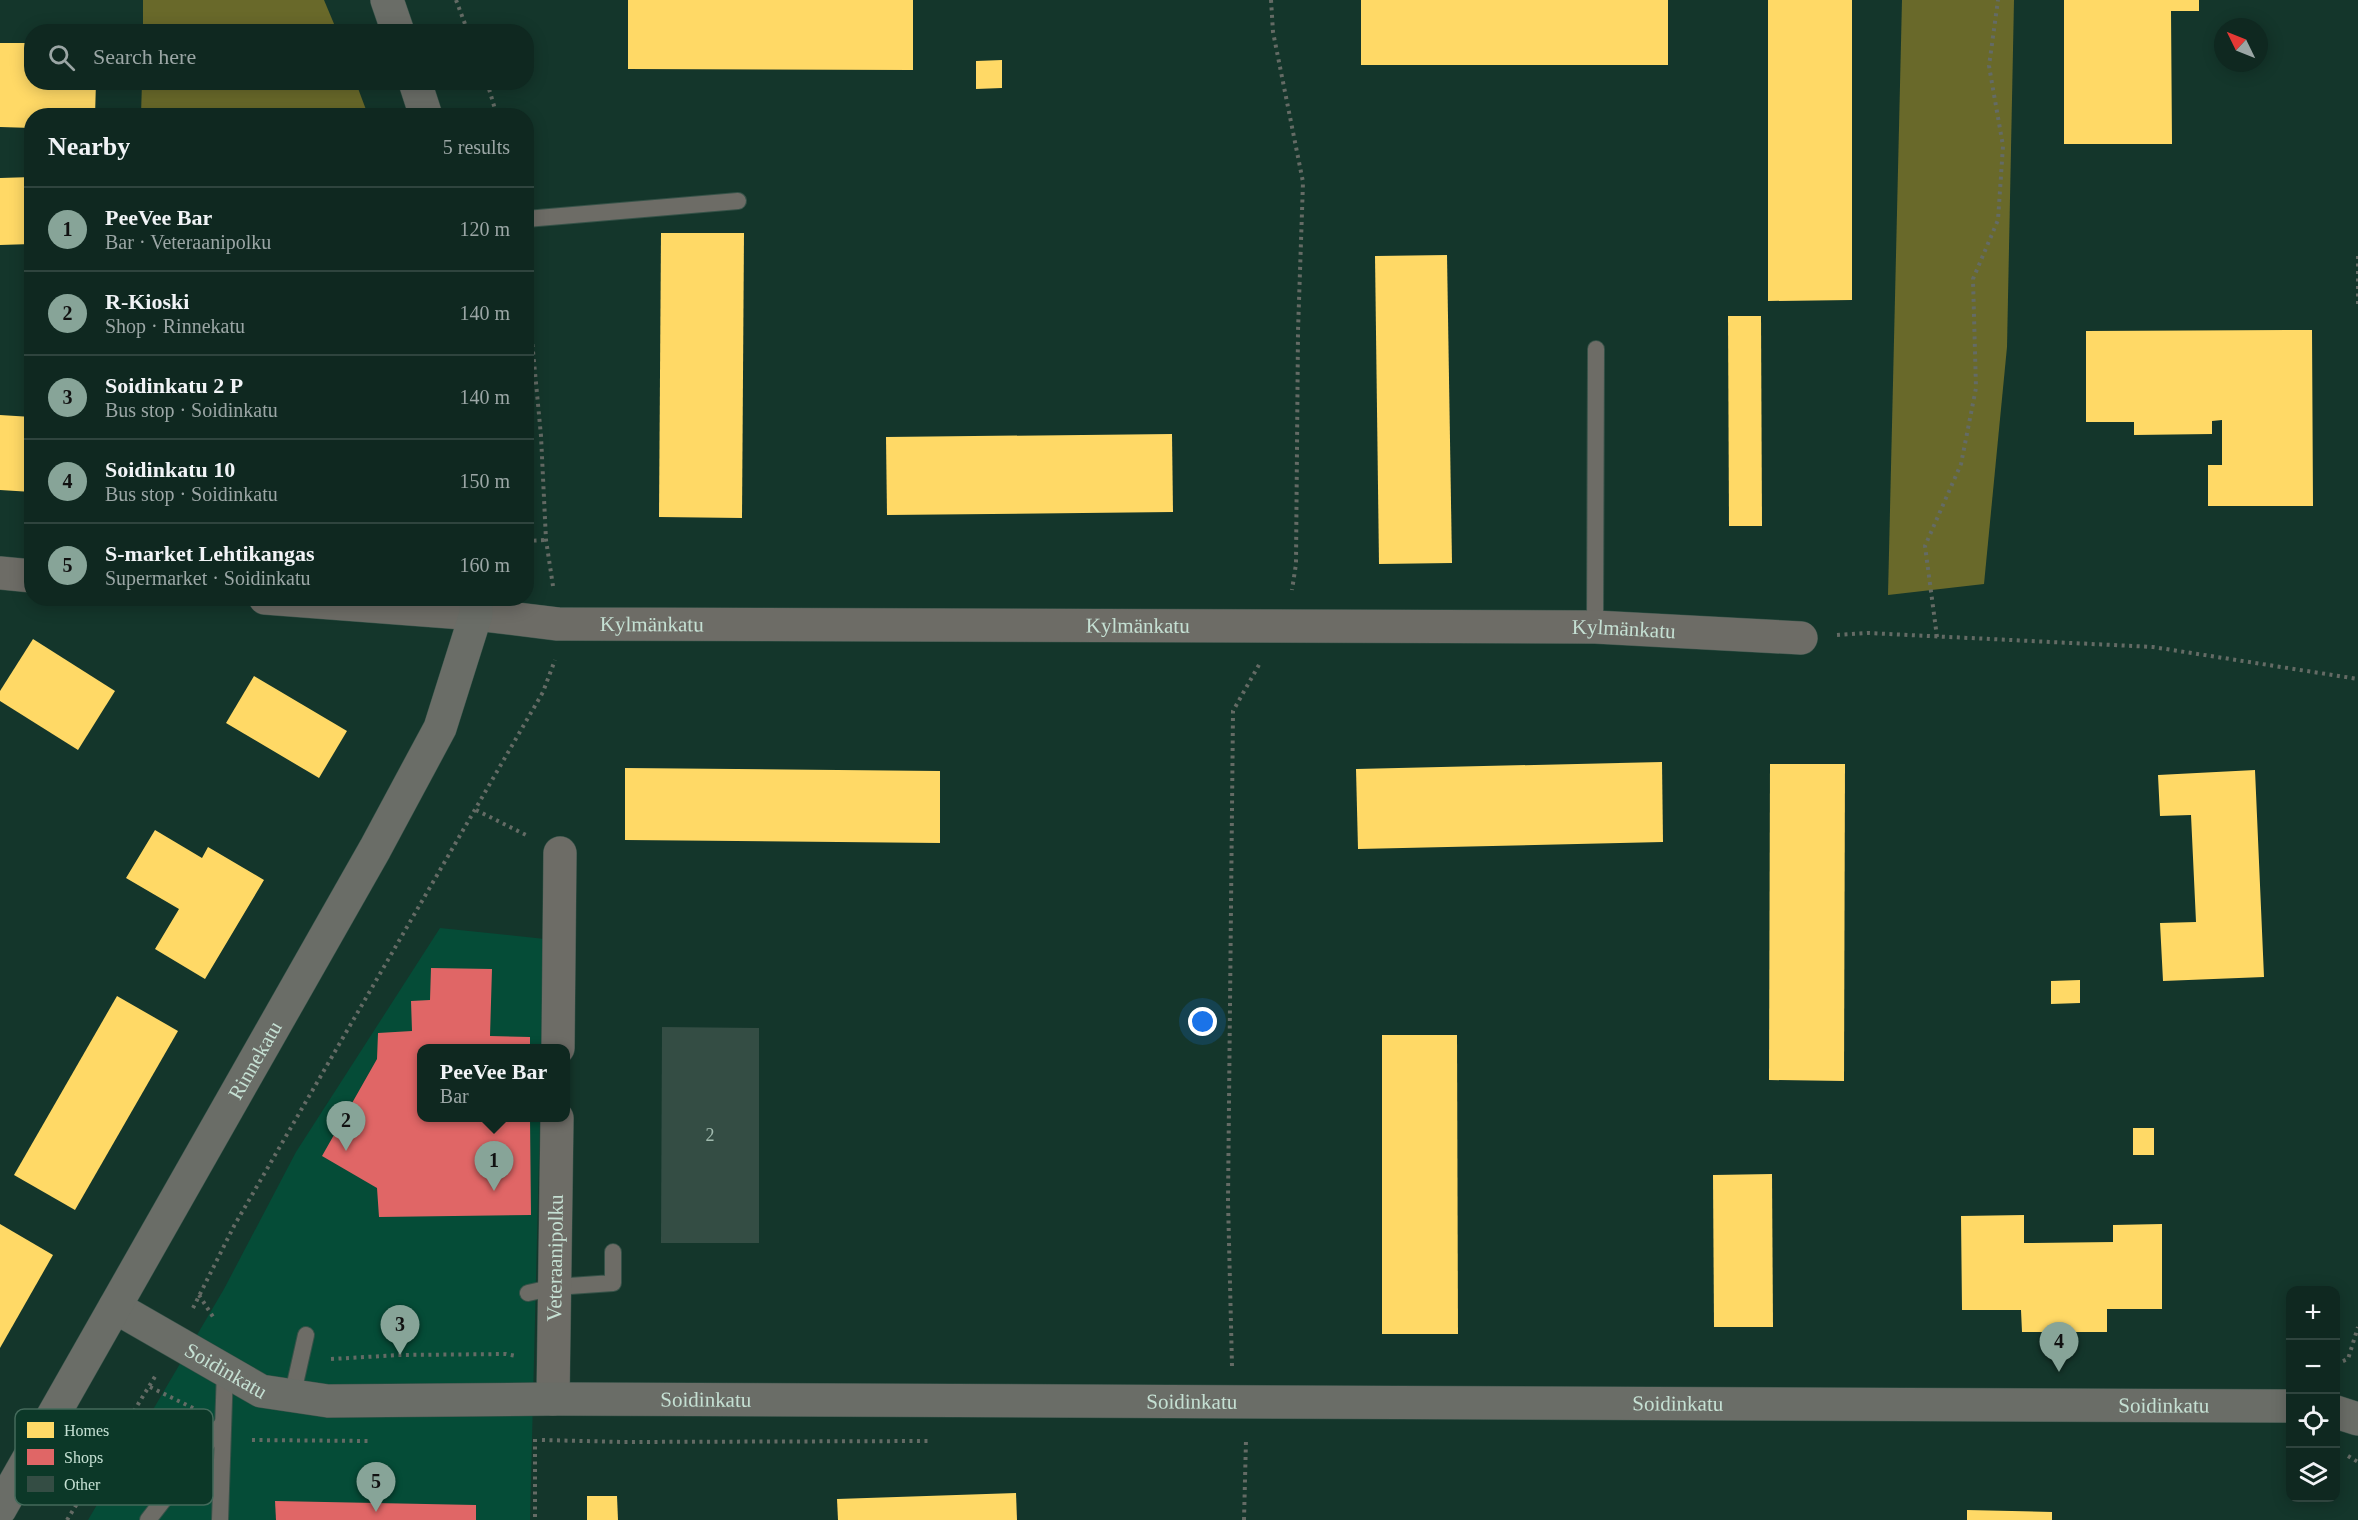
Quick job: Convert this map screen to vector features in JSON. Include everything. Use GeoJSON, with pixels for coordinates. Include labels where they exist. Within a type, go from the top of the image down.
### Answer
{"type":"FeatureCollection","features":[{"type":"Feature","properties":{"kind":"street"},"geometry":{"type":"LineString","coordinates":[[387,0],[395,24]]}},
{"type":"Feature","properties":{"kind":"street"},"geometry":{"type":"LineString","coordinates":[[418,90],[423,108]]}},
{"type":"Feature","properties":{"kind":"street"},"geometry":{"type":"LineString","coordinates":[[0,573],[24,575]]}},
{"type":"Feature","properties":{"kind":"street","name":"Kylmänkatu"},"geometry":{"type":"LineString","coordinates":[[476,606],[558,624],[1595,627],[1801,638]]}},
{"type":"Feature","properties":{"kind":"street","name":"Rinnekatu"},"geometry":{"type":"LineString","coordinates":[[57,1409],[375,849],[440,728],[476,606]]}},
{"type":"Feature","properties":{"kind":"street"},"geometry":{"type":"LineString","coordinates":[[558,1044],[560,853]]}},
{"type":"Feature","properties":{"kind":"street","name":"Veteraanipolku"},"geometry":{"type":"LineString","coordinates":[[553,1399],[554,1365],[541,1290],[557,1122]]}},
{"type":"Feature","properties":{"kind":"street","name":"Soidinkatu"},"geometry":{"type":"LineString","coordinates":[[115,1307],[261,1391],[328,1401],[553,1399],[2286,1406]]}},
{"type":"Feature","properties":{"kind":"street"},"geometry":{"type":"LineString","coordinates":[[2340,1413],[2358,1419]]}},
{"type":"Feature","properties":{"kind":"street","name":"Rinnekatu"},"geometry":{"type":"LineString","coordinates":[[0,1509],[15,1483]]}},
{"type":"Feature","properties":{"kind":"lane"},"geometry":{"type":"LineString","coordinates":[[534,218],[738,201]]}},
{"type":"Feature","properties":{"kind":"lane"},"geometry":{"type":"LineString","coordinates":[[1595,627],[1596,349]]}},
{"type":"Feature","properties":{"kind":"lane"},"geometry":{"type":"LineString","coordinates":[[541,1290],[613,1283],[613,1252]]}},
{"type":"Feature","properties":{"kind":"lane"},"geometry":{"type":"LineString","coordinates":[[292,1397],[306,1335]]}},
{"type":"Feature","properties":{"kind":"lane"},"geometry":{"type":"LineString","coordinates":[[220,1520],[225,1370]]}},
{"type":"Feature","properties":{"kind":"lane"},"geometry":{"type":"LineString","coordinates":[[213,1436],[223,1423]]}},
{"type":"Feature","properties":{"kind":"lane"},"geometry":{"type":"LineString","coordinates":[[148,1520],[160,1505]]}},
{"type":"Feature","properties":{"kind":"path"},"geometry":{"type":"LineString","coordinates":[[456,0],[465,24]]}},
{"type":"Feature","properties":{"kind":"path"},"geometry":{"type":"LineString","coordinates":[[1234,1401],[1228,1201],[1233,711],[1262,659],[1286,626],[1296,564],[1298,332],[1303,182],[1273,32],[1271,0]]}},
{"type":"Feature","properties":{"kind":"path"},"geometry":{"type":"LineString","coordinates":[[1936,637],[1925,546],[1961,464],[1976,388],[1973,279],[1998,220],[2003,146],[1989,66],[1998,0]]}},
{"type":"Feature","properties":{"kind":"path"},"geometry":{"type":"LineString","coordinates":[[489,90],[495,108]]}},
{"type":"Feature","properties":{"kind":"path"},"geometry":{"type":"LineString","coordinates":[[2358,256],[2358,305]]}},
{"type":"Feature","properties":{"kind":"path"},"geometry":{"type":"LineString","coordinates":[[534,541],[546,540]]}},
{"type":"Feature","properties":{"kind":"path"},"geometry":{"type":"LineString","coordinates":[[1801,638],[1868,633],[2153,647],[2358,679]]}},
{"type":"Feature","properties":{"kind":"path"},"geometry":{"type":"LineString","coordinates":[[477,810],[560,853]]}},
{"type":"Feature","properties":{"kind":"path"},"geometry":{"type":"LineString","coordinates":[[2340,1362],[2348,1359],[2358,1327]]}},
{"type":"Feature","properties":{"kind":"path"},"geometry":{"type":"LineString","coordinates":[[300,1361],[400,1355],[506,1354],[554,1365]]}},
{"type":"Feature","properties":{"kind":"path"},"geometry":{"type":"LineString","coordinates":[[535,1439],[535,1520]]}},
{"type":"Feature","properties":{"kind":"path"},"geometry":{"type":"LineString","coordinates":[[1244,1520],[1246,1440]]}},
{"type":"Feature","properties":{"kind":"shaded area"},"geometry":{"type":"Polygon","coordinates":[[[143,0],[324,0],[334,24],[143,24],[143,0]]]}},
{"type":"Feature","properties":{"kind":"shaded area"},"geometry":{"type":"Polygon","coordinates":[[[1902,0],[2014,0],[2007,347],[1984,584],[1888,595],[1902,0]]]}},
{"type":"Feature","properties":{"kind":"shaded area"},"geometry":{"type":"Polygon","coordinates":[[[142,90],[359,90],[365,108],[141,108],[142,90]]]}},
{"type":"Feature","properties":{"kind":"shaded area"},"geometry":{"type":"Polygon","coordinates":[[[440,928],[545,939],[542,1044],[417,1044],[417,1122],[540,1122],[530,1520],[88,1520],[97,1505],[213,1505],[213,1409],[153,1409],[224,1289],[296,1152],[440,928]]]}},
{"type":"Feature","properties":{"kind":"building: Homes"},"geometry":{"type":"Polygon","coordinates":[[[628,0],[913,0],[913,70],[628,69],[628,0]]]}},
{"type":"Feature","properties":{"kind":"building: Homes"},"geometry":{"type":"Polygon","coordinates":[[[1361,0],[1668,0],[1668,65],[1361,65],[1361,0]]]}},
{"type":"Feature","properties":{"kind":"building: Homes"},"geometry":{"type":"Polygon","coordinates":[[[1768,0],[1852,0],[1852,300],[1768,301],[1768,0]]]}},
{"type":"Feature","properties":{"kind":"building: Homes"},"geometry":{"type":"Polygon","coordinates":[[[2064,0],[2199,0],[2199,11],[2171,11],[2172,144],[2064,144],[2064,0]]]}},
{"type":"Feature","properties":{"kind":"building: Homes"},"geometry":{"type":"Polygon","coordinates":[[[0,43],[24,43],[24,90],[96,90],[95,108],[24,108],[24,128],[0,127],[0,43]]]}},
{"type":"Feature","properties":{"kind":"building: Homes"},"geometry":{"type":"Polygon","coordinates":[[[1002,60],[1002,88],[976,89],[976,61],[1002,60]]]}},
{"type":"Feature","properties":{"kind":"building: Homes"},"geometry":{"type":"Polygon","coordinates":[[[24,177],[24,244],[0,245],[0,178],[24,177]]]}},
{"type":"Feature","properties":{"kind":"building: Homes"},"geometry":{"type":"Polygon","coordinates":[[[661,233],[744,233],[742,518],[659,517],[661,233]]]}},
{"type":"Feature","properties":{"kind":"building: Homes"},"geometry":{"type":"Polygon","coordinates":[[[1447,255],[1452,563],[1379,564],[1375,256],[1447,255]]]}},
{"type":"Feature","properties":{"kind":"building: Homes"},"geometry":{"type":"Polygon","coordinates":[[[1728,316],[1761,316],[1762,526],[1729,526],[1728,316]]]}},
{"type":"Feature","properties":{"kind":"building: Homes"},"geometry":{"type":"Polygon","coordinates":[[[2312,330],[2313,506],[2208,506],[2208,465],[2222,465],[2222,420],[2212,421],[2212,434],[2134,435],[2134,422],[2086,422],[2086,331],[2312,330]]]}},
{"type":"Feature","properties":{"kind":"building: Homes"},"geometry":{"type":"Polygon","coordinates":[[[0,415],[24,416],[24,492],[0,490],[0,415]]]}},
{"type":"Feature","properties":{"kind":"building: Homes"},"geometry":{"type":"Polygon","coordinates":[[[1172,434],[1173,512],[887,515],[886,437],[1172,434]]]}},
{"type":"Feature","properties":{"kind":"building: Homes"},"geometry":{"type":"Polygon","coordinates":[[[33,639],[115,691],[78,750],[0,701],[0,691],[33,639]]]}},
{"type":"Feature","properties":{"kind":"building: Homes"},"geometry":{"type":"Polygon","coordinates":[[[254,676],[347,731],[319,778],[226,723],[254,676]]]}},
{"type":"Feature","properties":{"kind":"building: Homes"},"geometry":{"type":"Polygon","coordinates":[[[1662,762],[1663,842],[1358,849],[1356,769],[1662,762]]]}},
{"type":"Feature","properties":{"kind":"building: Homes"},"geometry":{"type":"Polygon","coordinates":[[[1770,764],[1845,764],[1844,1081],[1769,1080],[1770,764]]]}},
{"type":"Feature","properties":{"kind":"building: Homes"},"geometry":{"type":"Polygon","coordinates":[[[625,768],[940,771],[940,843],[625,840],[625,768]]]}},
{"type":"Feature","properties":{"kind":"building: Homes"},"geometry":{"type":"Polygon","coordinates":[[[2255,770],[2264,977],[2163,981],[2160,923],[2196,922],[2191,815],[2160,816],[2158,775],[2255,770]]]}},
{"type":"Feature","properties":{"kind":"building: Homes"},"geometry":{"type":"Polygon","coordinates":[[[155,830],[202,858],[208,847],[264,880],[205,979],[155,949],[179,909],[126,878],[155,830]]]}},
{"type":"Feature","properties":{"kind":"building: Homes"},"geometry":{"type":"Polygon","coordinates":[[[2080,980],[2080,1003],[2051,1004],[2051,981],[2080,980]]]}},
{"type":"Feature","properties":{"kind":"building: Homes"},"geometry":{"type":"Polygon","coordinates":[[[117,996],[178,1031],[75,1210],[14,1175],[117,996]]]}},
{"type":"Feature","properties":{"kind":"building: Homes"},"geometry":{"type":"Polygon","coordinates":[[[1382,1035],[1457,1035],[1458,1334],[1382,1334],[1382,1035]]]}},
{"type":"Feature","properties":{"kind":"building: Homes"},"geometry":{"type":"Polygon","coordinates":[[[2133,1128],[2154,1128],[2154,1155],[2133,1155],[2133,1128]]]}},
{"type":"Feature","properties":{"kind":"building: Homes"},"geometry":{"type":"Polygon","coordinates":[[[1772,1174],[1773,1327],[1714,1327],[1713,1175],[1772,1174]]]}},
{"type":"Feature","properties":{"kind":"building: Homes"},"geometry":{"type":"Polygon","coordinates":[[[2024,1215],[2024,1243],[2113,1242],[2113,1225],[2162,1224],[2162,1309],[2107,1309],[2107,1332],[2022,1332],[2021,1310],[1962,1310],[1961,1216],[2024,1215]]]}},
{"type":"Feature","properties":{"kind":"building: Homes"},"geometry":{"type":"Polygon","coordinates":[[[0,1224],[53,1255],[0,1348],[0,1224]]]}},
{"type":"Feature","properties":{"kind":"building: Homes"},"geometry":{"type":"Polygon","coordinates":[[[1016,1493],[1017,1520],[838,1520],[837,1499],[1016,1493]]]}},
{"type":"Feature","properties":{"kind":"building: Homes"},"geometry":{"type":"Polygon","coordinates":[[[587,1496],[617,1496],[618,1520],[587,1520],[587,1496]]]}},
{"type":"Feature","properties":{"kind":"building: Homes"},"geometry":{"type":"Polygon","coordinates":[[[1967,1510],[2052,1512],[2052,1520],[1967,1520],[1967,1510]]]}},
{"type":"Feature","properties":{"kind":"building: Shops"},"geometry":{"type":"Polygon","coordinates":[[[431,968],[492,969],[490,1036],[530,1037],[530,1044],[417,1044],[417,1122],[530,1122],[531,1215],[379,1217],[377,1188],[322,1156],[377,1059],[378,1033],[412,1031],[411,1001],[430,1000],[431,968]]]}},
{"type":"Feature","properties":{"kind":"building: Shops"},"geometry":{"type":"Polygon","coordinates":[[[275,1501],[476,1505],[476,1520],[276,1520],[275,1501]]]}},
{"type":"Feature","properties":{"kind":"building: Other"},"geometry":{"type":"Polygon","coordinates":[[[662,1027],[759,1028],[759,1243],[661,1243],[662,1027]]]}},
{"type":"Feature","properties":{"kind":"place","name":"R-Kioski"},"geometry":{"type":"Point","coordinates":[346,1151]}},
{"type":"Feature","properties":{"kind":"place","name":"PeeVee Bar"},"geometry":{"type":"Point","coordinates":[494,1191]}},
{"type":"Feature","properties":{"kind":"place","name":"Soidinkatu 2 P"},"geometry":{"type":"Point","coordinates":[400,1355]}},
{"type":"Feature","properties":{"kind":"place","name":"Soidinkatu 10"},"geometry":{"type":"Point","coordinates":[2059,1372]}},
{"type":"Feature","properties":{"kind":"place","name":"S-market Lehtikangas"},"geometry":{"type":"Point","coordinates":[376,1512]}}]}
